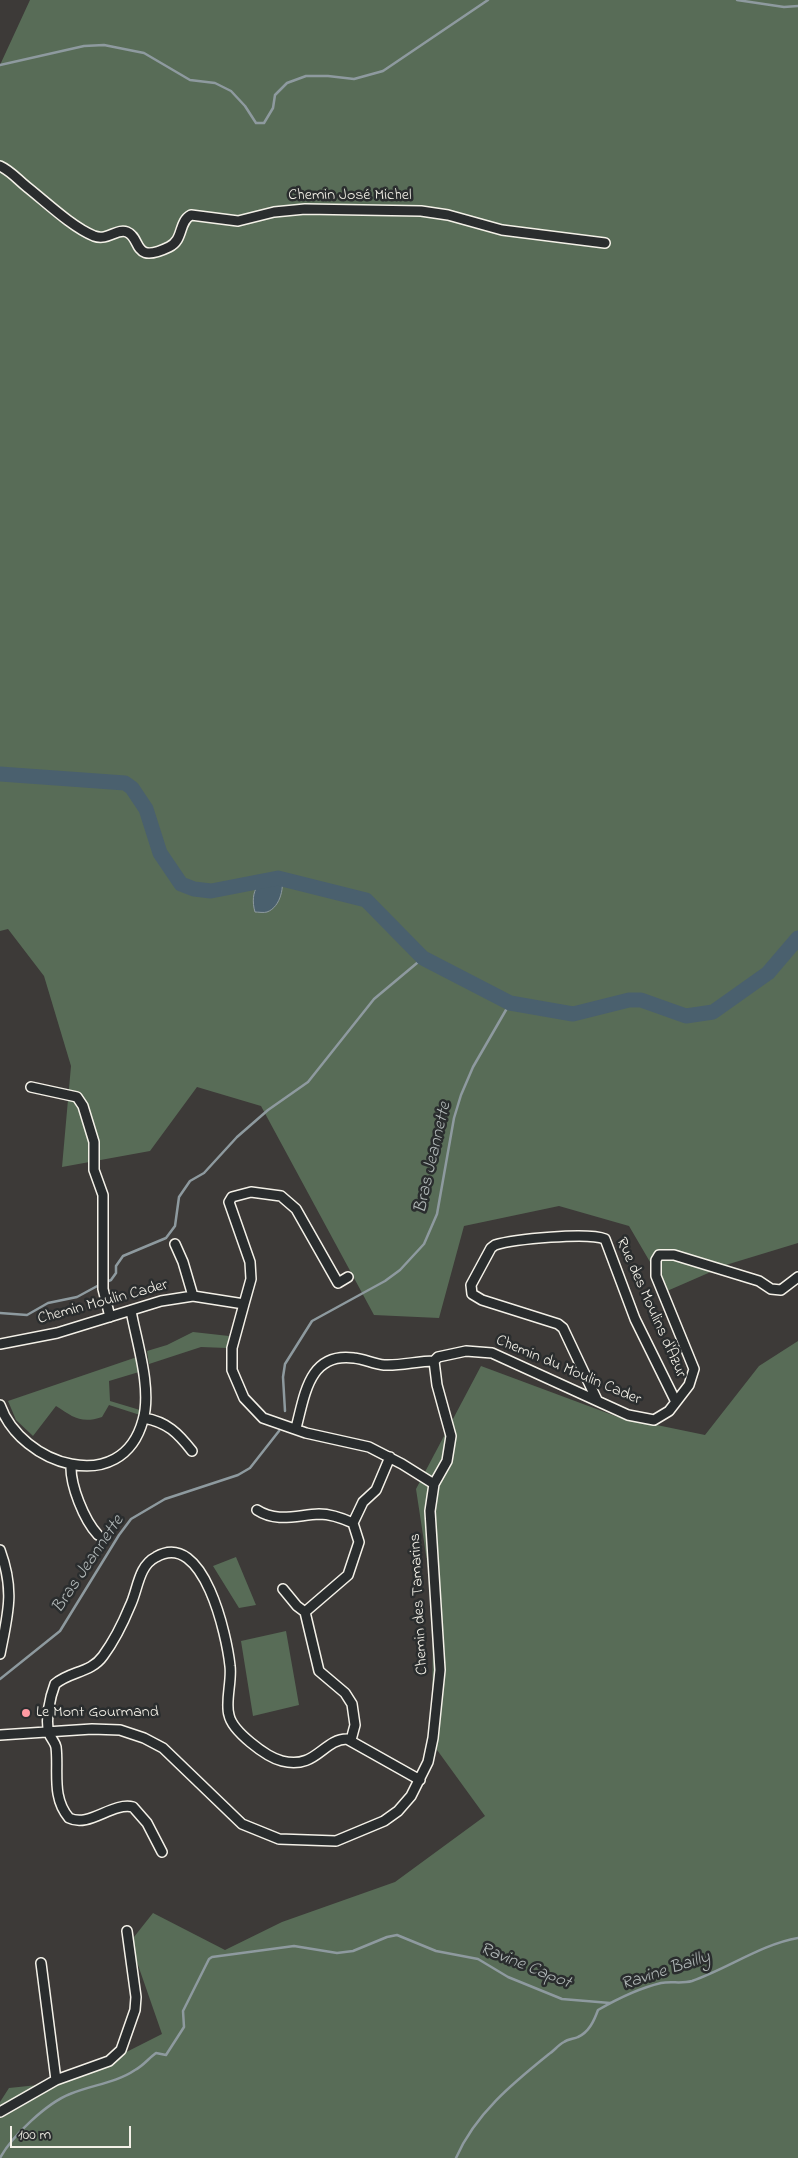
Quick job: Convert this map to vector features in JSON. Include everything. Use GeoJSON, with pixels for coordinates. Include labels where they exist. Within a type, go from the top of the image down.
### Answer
{"type":"FeatureCollection","features":[{"type":"Feature","properties":{"kind":"street","name":"Chemin José Michel"},"geometry":{"type":"LineString","coordinates":[[0,166],[11,172],[24,185],[66,218],[94,236],[107,238],[123,231],[128,232],[132,235],[136,246],[144,252],[152,253],[169,248],[178,241],[185,220],[191,215],[238,221],[274,212],[305,209],[421,211],[448,215],[502,230],[605,243]]}},
{"type":"Feature","properties":{"kind":"street"},"geometry":{"type":"LineString","coordinates":[[31,1087],[77,1097],[83,1106],[94,1142],[94,1170],[103,1195],[103,1289],[110,1317]]}},
{"type":"Feature","properties":{"kind":"street"},"geometry":{"type":"LineString","coordinates":[[348,1277],[338,1283],[296,1208],[281,1196],[251,1192],[232,1197],[229,1202],[250,1262],[251,1280],[232,1348],[232,1370],[236,1382],[244,1398],[263,1418],[306,1433],[369,1447],[390,1457],[434,1484]]}},
{"type":"Feature","properties":{"kind":"street","name":"Rue des Moulins d'Azur"},"geometry":{"type":"LineString","coordinates":[[597,1400],[563,1328],[558,1324],[482,1300],[472,1294],[471,1285],[491,1248],[495,1245],[567,1237],[598,1236],[605,1239],[635,1319],[676,1402]]}},
{"type":"Feature","properties":{"kind":"street"},"geometry":{"type":"LineString","coordinates":[[175,1244],[183,1262],[193,1296]]}},
{"type":"Feature","properties":{"kind":"street","name":"Chemin du Moulin Cader"},"geometry":{"type":"LineString","coordinates":[[434,1362],[438,1357],[466,1351],[492,1353],[635,1418],[649,1420],[664,1416],[676,1402],[692,1380],[694,1365],[656,1276],[656,1260],[659,1256],[674,1255],[759,1281],[771,1289],[780,1290],[798,1277]]}},
{"type":"Feature","properties":{"kind":"street","name":"Chemin Moulin Cader"},"geometry":{"type":"LineString","coordinates":[[0,1344],[57,1332],[162,1301],[193,1296],[244,1304]]}},
{"type":"Feature","properties":{"kind":"street"},"geometry":{"type":"LineString","coordinates":[[0,1405],[10,1423],[23,1438],[42,1452],[71,1465],[92,1467],[106,1463],[121,1454],[132,1444],[144,1418],[144,1384],[131,1311]]}},
{"type":"Feature","properties":{"kind":"street"},"geometry":{"type":"LineString","coordinates":[[296,1428],[308,1385],[314,1373],[325,1362],[338,1357],[354,1358],[382,1365],[434,1362]]}},
{"type":"Feature","properties":{"kind":"street","name":"Chemin des Tamarins"},"geometry":{"type":"LineString","coordinates":[[0,1735],[92,1729],[120,1730],[144,1738],[163,1748],[242,1824],[279,1839],[336,1841],[350,1837],[398,1811],[411,1796],[428,1762],[433,1738],[440,1670],[430,1510],[434,1484],[447,1461],[450,1436],[437,1386],[434,1362]]}},
{"type":"Feature","properties":{"kind":"street"},"geometry":{"type":"LineString","coordinates":[[144,1418],[165,1424],[182,1438],[192,1451]]}},
{"type":"Feature","properties":{"kind":"street"},"geometry":{"type":"LineString","coordinates":[[305,1612],[348,1575],[359,1542],[353,1523],[362,1502],[376,1490],[390,1457]]}},
{"type":"Feature","properties":{"kind":"street"},"geometry":{"type":"LineString","coordinates":[[71,1465],[71,1475],[88,1525],[98,1535]]}},
{"type":"Feature","properties":{"kind":"street"},"geometry":{"type":"LineString","coordinates":[[257,1510],[273,1518],[320,1514],[337,1517],[353,1523]]}},
{"type":"Feature","properties":{"kind":"street"},"geometry":{"type":"LineString","coordinates":[[0,1550],[9,1579],[10,1602],[0,1654]]}},
{"type":"Feature","properties":{"kind":"street"},"geometry":{"type":"LineString","coordinates":[[162,1852],[146,1823],[133,1807],[122,1806],[83,1820],[69,1818],[56,1787],[56,1749],[49,1733],[50,1703],[55,1684],[68,1675],[86,1671],[103,1657],[131,1605],[147,1565],[156,1556],[166,1553],[186,1557],[193,1563],[200,1570],[216,1602],[230,1666],[228,1714],[234,1726],[267,1755],[292,1763],[315,1758],[339,1740],[352,1740],[420,1780]]}},
{"type":"Feature","properties":{"kind":"street"},"geometry":{"type":"LineString","coordinates":[[283,1589],[297,1606],[305,1612],[319,1671],[345,1693],[352,1704],[355,1725],[352,1740]]}},
{"type":"Feature","properties":{"kind":"street"},"geometry":{"type":"LineString","coordinates":[[0,2112],[56,2080],[108,2061],[121,2050],[135,2010],[136,1997],[127,1931]]}},
{"type":"Feature","properties":{"kind":"street"},"geometry":{"type":"LineString","coordinates":[[41,1963],[56,2080]]}},
{"type":"Feature","properties":{"kind":"green space"},"geometry":{"type":"Polygon","coordinates":[[[30,0],[798,0],[798,1243],[729,1264],[667,1291],[629,1226],[559,1206],[464,1226],[439,1318],[374,1315],[261,1106],[197,1087],[150,1151],[62,1167],[71,1066],[44,976],[8,929],[0,931],[0,65],[30,0]]]}},
{"type":"Feature","properties":{"kind":"green space"},"geometry":{"type":"Polygon","coordinates":[[[193,1332],[229,1336],[227,1348],[201,1347],[149,1364],[147,1351],[167,1345],[193,1332]]]}},
{"type":"Feature","properties":{"kind":"green space"},"geometry":{"type":"Polygon","coordinates":[[[798,1341],[798,2158],[0,2158],[0,2102],[9,2088],[67,2082],[162,2034],[130,1942],[153,1913],[225,1950],[282,1922],[395,1882],[485,1816],[432,1743],[433,1601],[416,1489],[481,1366],[618,1417],[705,1435],[759,1366],[798,1341]]]}},
{"type":"Feature","properties":{"kind":"green space"},"geometry":{"type":"Polygon","coordinates":[[[137,1357],[139,1372],[109,1381],[110,1401],[140,1410],[140,1415],[109,1405],[102,1417],[88,1420],[72,1416],[56,1406],[33,1436],[16,1420],[8,1401],[137,1357]]]}},
{"type":"Feature","properties":{"kind":"green space"},"geometry":{"type":"Polygon","coordinates":[[[236,1557],[256,1605],[239,1608],[213,1566],[236,1557]]]}},
{"type":"Feature","properties":{"kind":"green space"},"geometry":{"type":"Polygon","coordinates":[[[286,1631],[299,1705],[253,1716],[241,1641],[286,1631]]]}},
{"type":"Feature","properties":{"kind":"water"},"geometry":{"type":"Polygon","coordinates":[[[281,874],[282,890],[276,906],[267,912],[255,912],[253,897],[257,886],[273,875],[281,874]]]}},
{"type":"Feature","properties":{"kind":"waterway"},"geometry":{"type":"LineString","coordinates":[[0,65],[84,46],[104,45],[144,53],[190,80],[215,83],[231,91],[245,106],[256,123],[264,123],[273,108],[275,95],[287,83],[306,76],[354,79],[383,71],[488,0]]}},
{"type":"Feature","properties":{"kind":"waterway"},"geometry":{"type":"LineString","coordinates":[[737,0],[784,7],[798,6]]}},
{"type":"Feature","properties":{"kind":"waterway"},"geometry":{"type":"LineString","coordinates":[[0,774],[125,783],[132,788],[146,809],[160,853],[181,884],[194,889],[211,891],[278,878],[366,900],[423,958],[510,1003],[573,1014],[629,1000],[641,1000],[686,1016],[713,1012],[768,973],[798,938]]}},
{"type":"Feature","properties":{"kind":"waterway"},"geometry":{"type":"LineString","coordinates":[[106,1282],[111,1280],[116,1273],[116,1266],[123,1256],[166,1238],[175,1226],[179,1197],[190,1181],[204,1173],[237,1137],[268,1110],[308,1082],[374,999],[423,958]]}},
{"type":"Feature","properties":{"kind":"waterway","name":"Bras Jeannette"},"geometry":{"type":"LineString","coordinates":[[285,1411],[283,1377],[285,1364],[312,1321],[385,1281],[400,1270],[424,1244],[437,1214],[454,1118],[461,1095],[473,1067],[510,1003]]}},
{"type":"Feature","properties":{"kind":"waterway"},"geometry":{"type":"LineString","coordinates":[[0,1313],[27,1315],[48,1303],[77,1297],[101,1284]]}},
{"type":"Feature","properties":{"kind":"waterway","name":"Bras Jeannette"},"geometry":{"type":"LineString","coordinates":[[0,1679],[60,1631],[119,1535],[131,1519],[165,1499],[238,1475],[250,1468],[279,1431]]}},
{"type":"Feature","properties":{"kind":"waterway","name":"Ravine Capot"},"geometry":{"type":"LineString","coordinates":[[0,2158],[21,2130],[41,2112],[61,2098],[128,2074],[156,2053],[166,2055],[184,2027],[183,2011],[209,1959],[212,1957],[294,1946],[337,1953],[353,1951],[387,1937],[397,1935],[436,1951],[478,1959],[508,1977],[562,1999],[610,2003]]}},
{"type":"Feature","properties":{"kind":"waterway","name":"Ravine Bailly"},"geometry":{"type":"LineString","coordinates":[[456,2158],[473,2127],[496,2100],[560,2045],[585,2032],[593,2022],[598,2010],[645,1988],[661,1983],[692,1981],[758,1951],[798,1938]]}},
{"type":"Feature","properties":{"kind":"place","name":"Le Mont Gourmand"},"geometry":{"type":"Point","coordinates":[26,1713]}}]}
